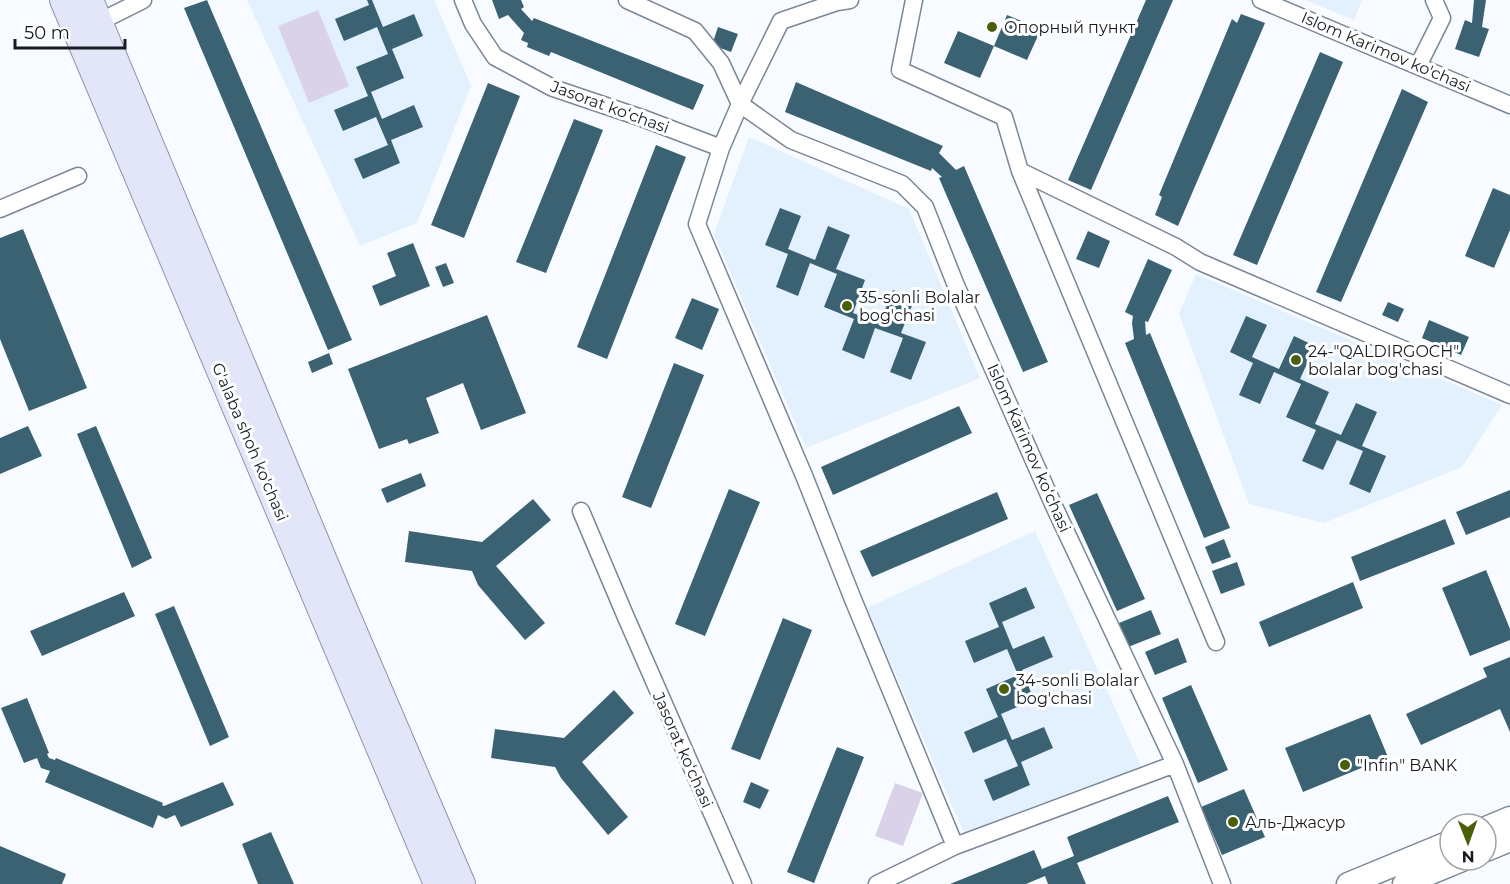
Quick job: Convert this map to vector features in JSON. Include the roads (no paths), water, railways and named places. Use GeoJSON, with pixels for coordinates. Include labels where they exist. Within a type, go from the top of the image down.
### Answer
{"type":"FeatureCollection","features":[{"type":"Feature","properties":{"kind":"main road","name":"G'alaba shoh ko'chasi"},"geometry":{"type":"LineString","coordinates":[[63,0],[437,884]]}},
{"type":"Feature","properties":{"kind":"main road","name":"G'alaba shoh ko'chasi"},"geometry":{"type":"LineString","coordinates":[[95,11],[462,884]]}},
{"type":"Feature","properties":{"kind":"main road"},"geometry":{"type":"LineString","coordinates":[[1348,884],[1438,847]]}},
{"type":"Feature","properties":{"kind":"main road"},"geometry":{"type":"LineString","coordinates":[[1404,884],[1438,870]]}},
{"type":"Feature","properties":{"kind":"street"},"geometry":{"type":"LineString","coordinates":[[95,11],[143,0]]}},
{"type":"Feature","properties":{"kind":"street","name":"Jasorat ko‘chasi"},"geometry":{"type":"LineString","coordinates":[[463,0],[473,24],[495,57],[553,88],[721,148]]}},
{"type":"Feature","properties":{"kind":"street"},"geometry":{"type":"LineString","coordinates":[[627,0],[694,31],[721,63],[740,104]]}},
{"type":"Feature","properties":{"kind":"street"},"geometry":{"type":"LineString","coordinates":[[850,0],[837,2],[781,21],[721,148],[697,224],[805,478],[955,846]]}},
{"type":"Feature","properties":{"kind":"street"},"geometry":{"type":"LineString","coordinates":[[914,0],[900,70],[1004,117],[1020,171],[1216,642]]}},
{"type":"Feature","properties":{"kind":"street","name":"Islom Karimov ko'chasi"},"geometry":{"type":"LineString","coordinates":[[1261,0],[1510,105]]}},
{"type":"Feature","properties":{"kind":"street"},"geometry":{"type":"LineString","coordinates":[[1418,66],[1442,18],[1434,0]]}},
{"type":"Feature","properties":{"kind":"street","name":"Islom Karimov ko‘chasi"},"geometry":{"type":"LineString","coordinates":[[740,104],[791,140],[902,184],[925,207],[955,284],[1048,494],[1175,764],[1222,884]]}},
{"type":"Feature","properties":{"kind":"street"},"geometry":{"type":"LineString","coordinates":[[1020,171],[1176,247],[1200,262],[1510,395]]}},
{"type":"Feature","properties":{"kind":"street"},"geometry":{"type":"LineString","coordinates":[[0,209],[78,176]]}},
{"type":"Feature","properties":{"kind":"street","name":"Jasorat ko‘chasi"},"geometry":{"type":"LineString","coordinates":[[582,511],[743,884]]}},
{"type":"Feature","properties":{"kind":"street"},"geometry":{"type":"LineString","coordinates":[[877,884],[955,846],[1175,764]]}},
{"type":"Feature","properties":{"kind":"place","name":"Опорный пункт"},"geometry":{"type":"Point","coordinates":[992,27]}},
{"type":"Feature","properties":{"kind":"place","name":"35-sonli Bolalar bog'chasi"},"geometry":{"type":"Point","coordinates":[847,306]}},
{"type":"Feature","properties":{"kind":"place","name":"24-\"QALDIRGOCH\" bolalar bog'chasi"},"geometry":{"type":"Point","coordinates":[1296,360]}},
{"type":"Feature","properties":{"kind":"place","name":"34-sonli Bolalar bog'chasi"},"geometry":{"type":"Point","coordinates":[1004,689]}},
{"type":"Feature","properties":{"kind":"place","name":"\"Infin\" BANK"},"geometry":{"type":"Point","coordinates":[1345,765]}},
{"type":"Feature","properties":{"kind":"place","name":"Аль-Джасур"},"geometry":{"type":"Point","coordinates":[1233,822]}}]}
